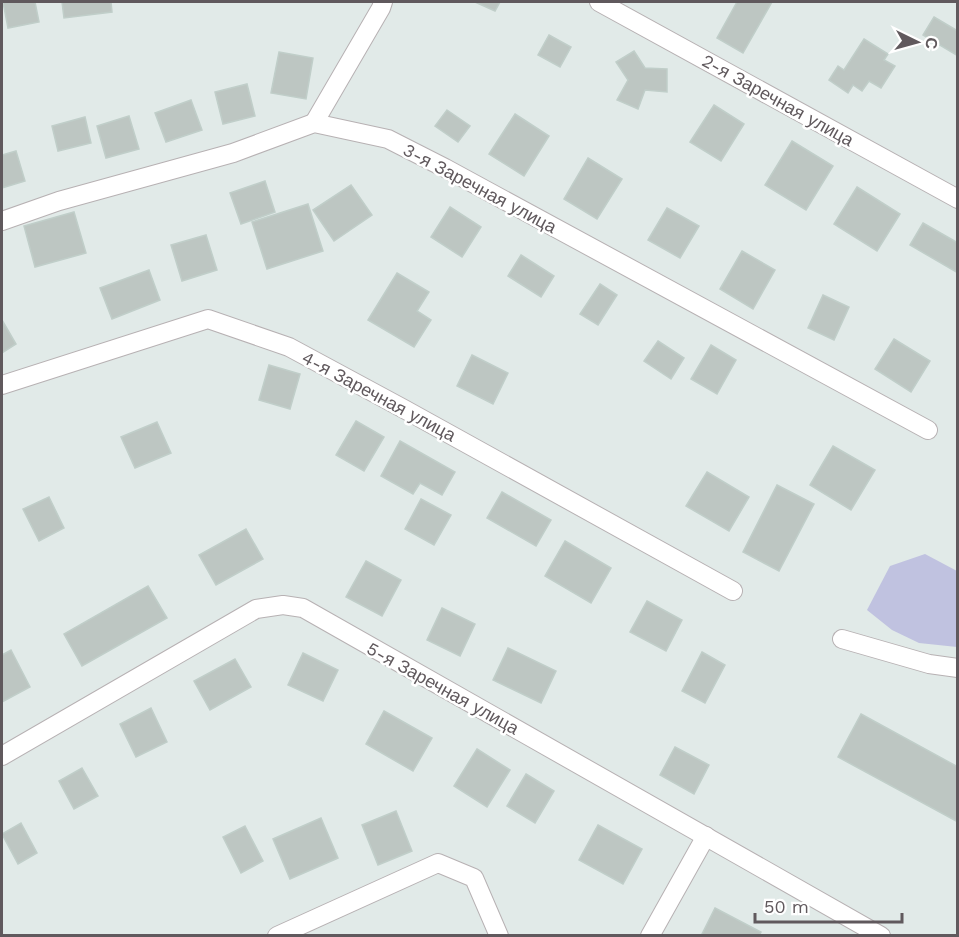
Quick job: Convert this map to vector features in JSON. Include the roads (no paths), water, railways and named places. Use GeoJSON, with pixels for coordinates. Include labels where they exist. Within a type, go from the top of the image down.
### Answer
{"type":"FeatureCollection","features":[{"type":"Feature","properties":{"kind":"street"},"geometry":{"type":"LineString","coordinates":[[2,221],[59,201],[233,153],[314,123],[383,2]]}},
{"type":"Feature","properties":{"kind":"street","name":"2-я Заречная улица"},"geometry":{"type":"LineString","coordinates":[[599,2],[957,199]]}},
{"type":"Feature","properties":{"kind":"street","name":"3-я Заречная улица"},"geometry":{"type":"LineString","coordinates":[[314,123],[388,139],[927,430]]}},
{"type":"Feature","properties":{"kind":"street","name":"4-я Заречная улица"},"geometry":{"type":"LineString","coordinates":[[2,386],[208,319],[289,347],[733,591]]}},
{"type":"Feature","properties":{"kind":"street","name":"5-я Заречная улица"},"geometry":{"type":"LineString","coordinates":[[2,756],[256,609],[283,605],[303,608],[880,936]]}},
{"type":"Feature","properties":{"kind":"street"},"geometry":{"type":"LineString","coordinates":[[842,639],[929,664],[957,668]]}},
{"type":"Feature","properties":{"kind":"street"},"geometry":{"type":"LineString","coordinates":[[650,936],[706,836]]}},
{"type":"Feature","properties":{"kind":"street"},"geometry":{"type":"LineString","coordinates":[[277,936],[438,863],[474,878],[499,936]]}}]}
